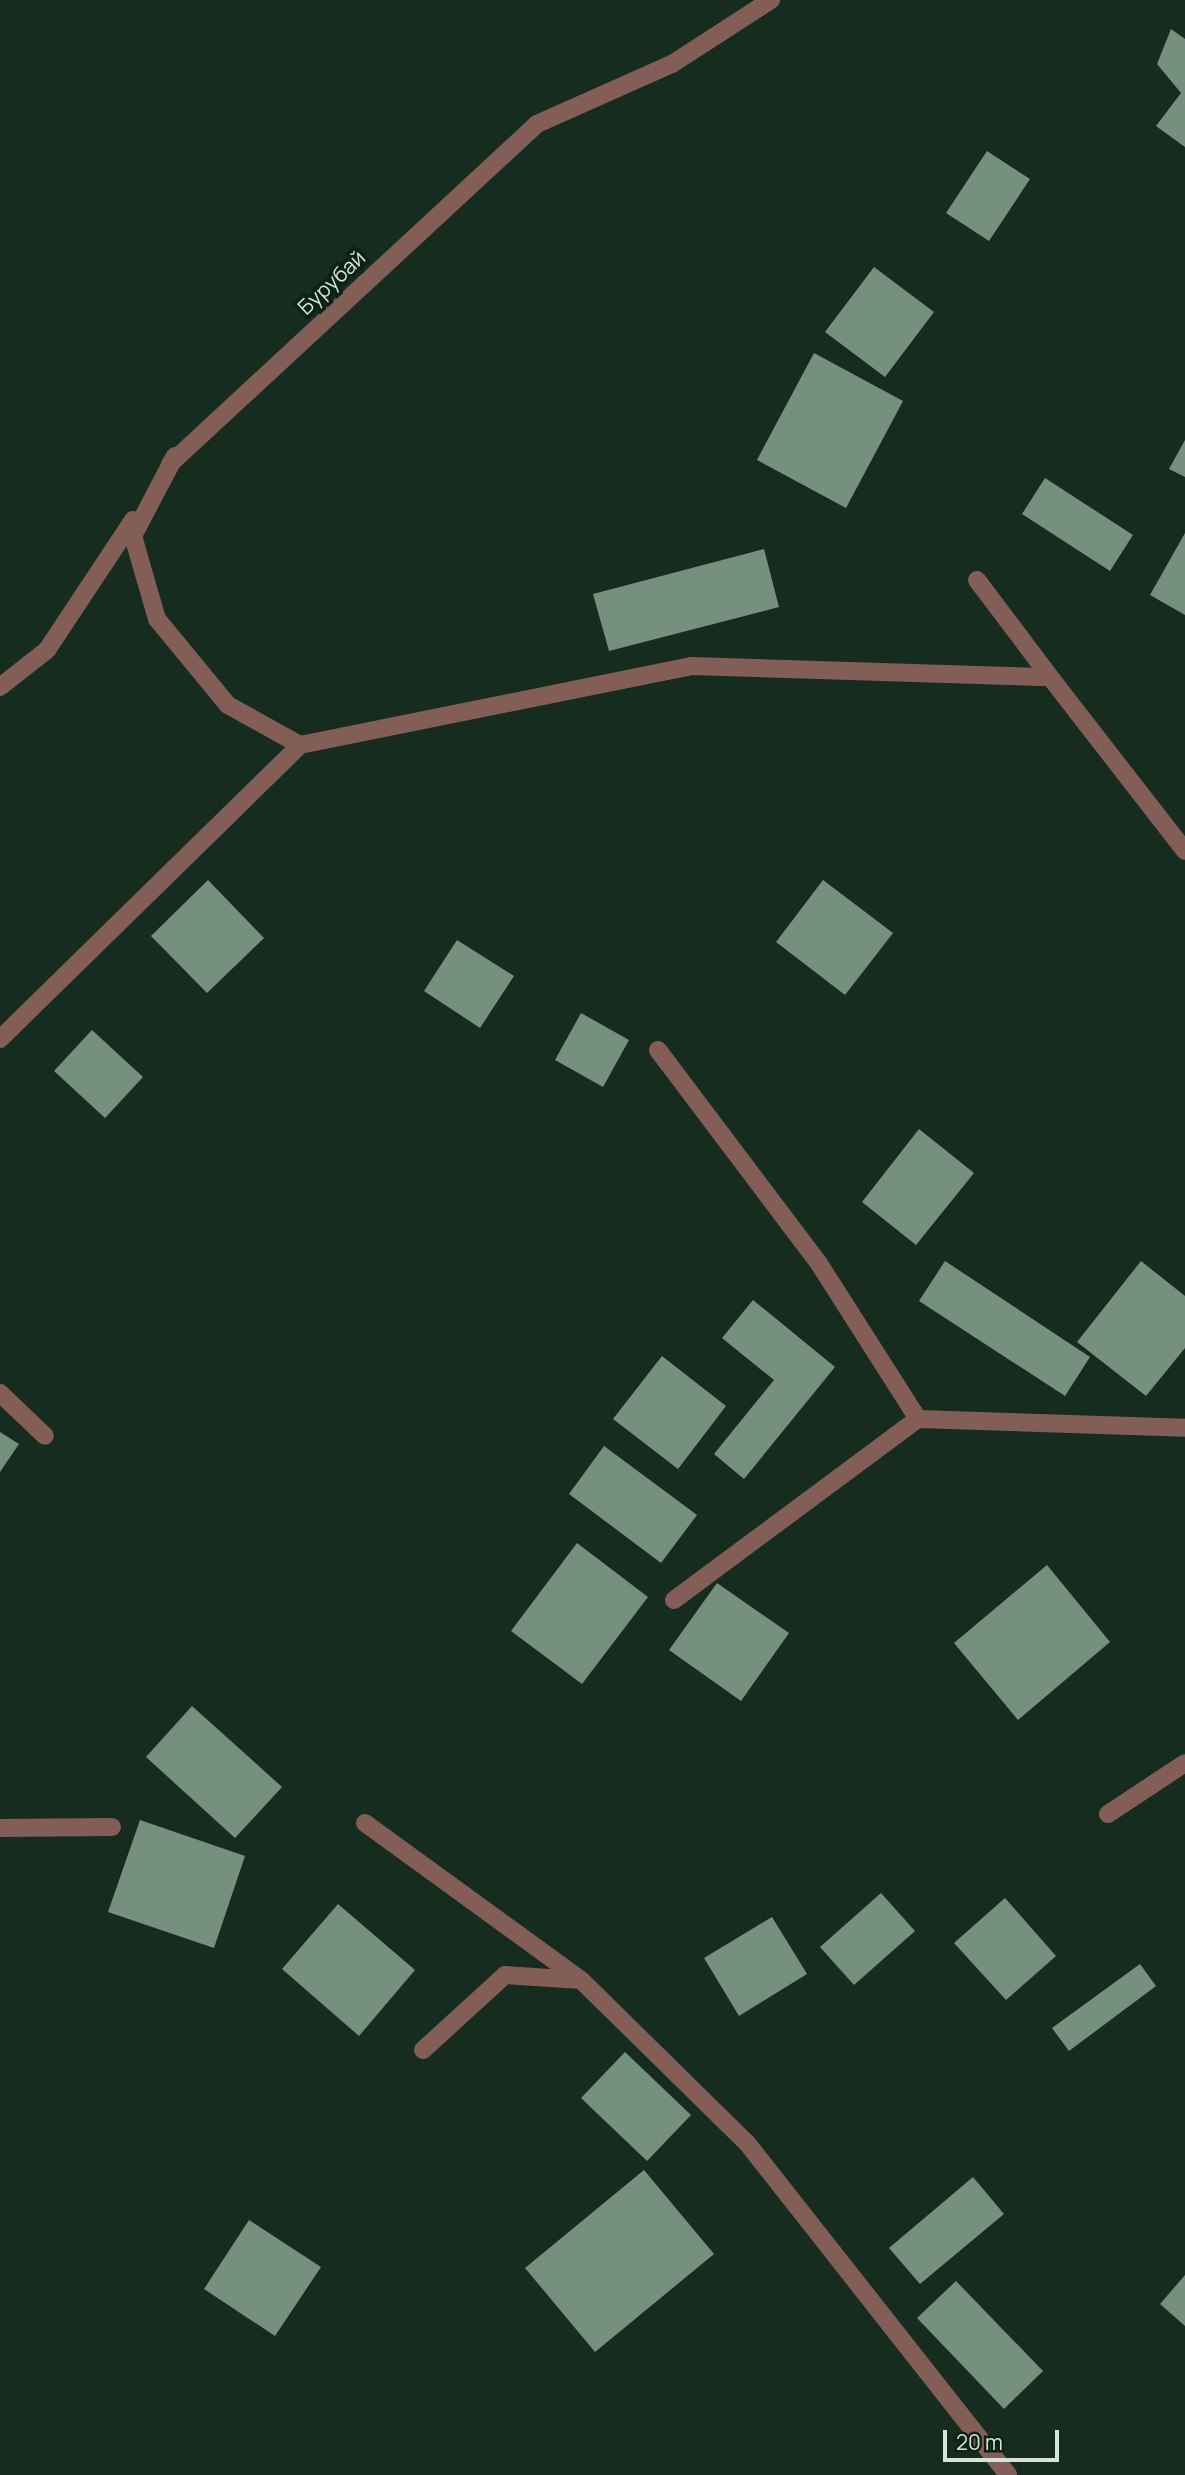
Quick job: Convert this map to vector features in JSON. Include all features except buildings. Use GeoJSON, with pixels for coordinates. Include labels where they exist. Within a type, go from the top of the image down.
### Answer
{"type":"FeatureCollection","features":[{"type":"Feature","properties":{"kind":"street","name":"Бурубай"},"geometry":{"type":"LineString","coordinates":[[0,687],[47,650],[175,456],[537,124],[672,64],[771,0]]}},
{"type":"Feature","properties":{"kind":"street"},"geometry":{"type":"LineString","coordinates":[[175,456],[133,536],[157,619],[228,705],[300,745]]}},
{"type":"Feature","properties":{"kind":"street"},"geometry":{"type":"LineString","coordinates":[[978,580],[1185,850]]}},
{"type":"Feature","properties":{"kind":"street"},"geometry":{"type":"LineString","coordinates":[[0,1039],[300,745],[691,666],[1050,677]]}},
{"type":"Feature","properties":{"kind":"street"},"geometry":{"type":"LineString","coordinates":[[658,1050],[818,1262],[918,1419]]}},
{"type":"Feature","properties":{"kind":"street"},"geometry":{"type":"LineString","coordinates":[[0,1393],[45,1436]]}},
{"type":"Feature","properties":{"kind":"street"},"geometry":{"type":"LineString","coordinates":[[674,1600],[918,1419],[1185,1428]]}},
{"type":"Feature","properties":{"kind":"street"},"geometry":{"type":"LineString","coordinates":[[1108,1814],[1185,1763]]}},
{"type":"Feature","properties":{"kind":"street"},"geometry":{"type":"LineString","coordinates":[[365,1823],[581,1980],[747,2143],[1008,2475]]}},
{"type":"Feature","properties":{"kind":"street"},"geometry":{"type":"LineString","coordinates":[[0,1828],[112,1827]]}},
{"type":"Feature","properties":{"kind":"street"},"geometry":{"type":"LineString","coordinates":[[423,2050],[505,1975],[581,1980]]}}]}
